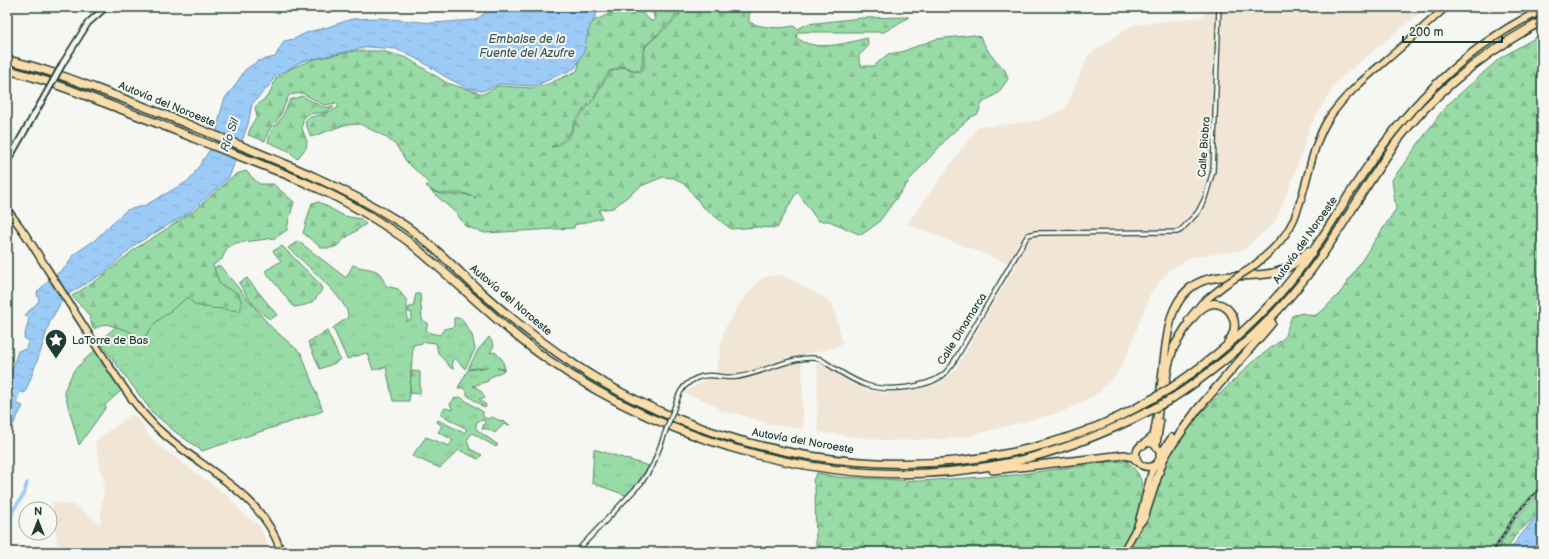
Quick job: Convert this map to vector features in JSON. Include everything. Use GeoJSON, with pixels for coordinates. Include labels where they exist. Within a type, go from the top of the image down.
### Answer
{"type":"FeatureCollection","features":[{"type":"Feature","properties":{"kind":"highway"},"geometry":{"type":"LineString","coordinates":[[1160,455],[1156,447],[1169,364],[1174,346],[1185,324],[1193,312],[1212,294],[1251,268],[1278,244],[1293,222],[1321,132],[1330,117],[1354,88],[1446,7]]}},
{"type":"Feature","properties":{"kind":"highway","name":"Autovía del Noroeste"},"geometry":{"type":"LineString","coordinates":[[7,60],[51,71],[149,108],[313,176],[356,197],[401,223],[441,255],[532,335],[578,367],[612,387],[655,409],[746,443],[787,452],[823,458],[871,463],[920,464],[975,460],[1007,454],[1074,436],[1124,415],[1170,387],[1222,351],[1256,320],[1274,300],[1311,253],[1366,169],[1389,137],[1413,108],[1438,83],[1475,52],[1515,25],[1542,10]]}},
{"type":"Feature","properties":{"kind":"highway","name":"Autovía del Noroeste"},"geometry":{"type":"LineString","coordinates":[[7,70],[54,83],[146,118],[308,184],[351,206],[404,238],[511,332],[547,359],[582,382],[630,409],[702,439],[751,454],[795,463],[863,472],[921,474],[996,465],[1056,451],[1089,440],[1118,428],[1168,401],[1212,370],[1266,323],[1294,292],[1318,260],[1398,140],[1440,94],[1456,79],[1500,45],[1542,21]]}},
{"type":"Feature","properties":{"kind":"highway"},"geometry":{"type":"LineString","coordinates":[[1146,444],[1154,436],[1169,328],[1173,310],[1182,297],[1194,285],[1207,279],[1226,275],[1267,274],[1278,272],[1294,264],[1307,253],[1356,180],[1366,169]]}},
{"type":"Feature","properties":{"kind":"highway"},"geometry":{"type":"LineString","coordinates":[[1138,525],[1148,484],[1160,455],[1175,434],[1198,410],[1312,274],[1350,216],[1361,196]]}},
{"type":"Feature","properties":{"kind":"highway"},"geometry":{"type":"LineString","coordinates":[[7,210],[26,236],[95,344],[140,409],[155,426],[186,453],[238,490],[254,505],[274,533],[281,552]]}},
{"type":"Feature","properties":{"kind":"highway"},"geometry":{"type":"LineString","coordinates":[[1170,387],[1229,341],[1235,328],[1233,316],[1223,306],[1205,306],[1188,325],[1174,346]]}},
{"type":"Feature","properties":{"kind":"highway"},"geometry":{"type":"LineString","coordinates":[[1123,552],[1138,525],[1144,518],[1163,460],[1198,410]]}},
{"type":"Feature","properties":{"kind":"highway"},"geometry":{"type":"LineString","coordinates":[[1155,465],[1146,467],[1139,463],[1136,452],[1156,436],[1159,424]]}},
{"type":"Feature","properties":{"kind":"highway"},"geometry":{"type":"LineString","coordinates":[[1146,444],[1156,447]]}},
{"type":"Feature","properties":{"kind":"highway"},"geometry":{"type":"LineString","coordinates":[[863,472],[878,475],[946,475],[1124,455],[1133,457],[1139,463],[1148,476],[1148,484]]}},
{"type":"Feature","properties":{"kind":"street"},"geometry":{"type":"LineString","coordinates":[[7,162],[62,63],[88,23],[106,7]]}},
{"type":"Feature","properties":{"kind":"street","name":"Calle Biobra"},"geometry":{"type":"LineString","coordinates":[[1036,233],[1177,232],[1193,219],[1205,198],[1213,171],[1219,7]]}},
{"type":"Feature","properties":{"kind":"street","name":"Calle Dinamarca"},"geometry":{"type":"LineString","coordinates":[[576,552],[641,483],[653,465],[677,400],[683,388],[698,377],[736,377],[813,357],[820,359],[865,385],[876,388],[914,386],[937,379],[952,365],[1028,234],[1036,233]]}},
{"type":"Feature","properties":{"kind":"shaded area"},"geometry":{"type":"Polygon","coordinates":[[[1213,7],[1427,7],[1337,81],[1310,126],[1295,173],[1275,222],[1243,250],[1192,257],[1171,269],[1151,292],[1125,360],[1115,376],[1097,394],[1062,412],[961,438],[889,441],[818,432],[817,363],[868,391],[884,393],[901,392],[933,386],[944,380],[955,370],[1015,266],[907,224],[978,127],[1037,121],[1066,108],[1088,55],[1133,25],[1202,17],[1213,7]]]}},
{"type":"Feature","properties":{"kind":"shaded area"},"geometry":{"type":"Polygon","coordinates":[[[783,275],[832,302],[843,344],[829,349],[802,355],[803,429],[770,424],[738,414],[723,412],[711,403],[684,393],[716,373],[724,330],[740,303],[762,278],[783,275]]]}},
{"type":"Feature","properties":{"kind":"shaded area"},"geometry":{"type":"Polygon","coordinates":[[[132,414],[139,420],[148,435],[162,448],[229,497],[245,516],[255,521],[261,528],[270,552],[58,552],[57,541],[58,541],[58,503],[75,505],[100,524],[104,484],[95,441],[132,414]]]}},
{"type":"Feature","properties":{"kind":"green space"},"geometry":{"type":"Polygon","coordinates":[[[617,7],[642,13],[651,21],[655,20],[652,10],[653,7],[684,7],[676,17],[645,46],[643,52],[642,69],[636,71],[624,66],[609,71],[593,98],[575,120],[569,135],[557,145],[551,147],[558,146],[570,136],[576,121],[594,99],[610,72],[624,67],[636,72],[642,71],[644,67],[644,54],[646,46],[677,18],[685,7],[780,7],[754,8],[749,14],[749,22],[765,27],[777,28],[793,26],[798,29],[807,24],[861,18],[909,17],[884,32],[798,32],[796,37],[803,42],[821,46],[840,44],[867,38],[868,44],[865,50],[859,55],[859,61],[862,66],[874,66],[888,54],[901,52],[936,39],[974,35],[980,37],[990,54],[1005,70],[1008,79],[998,93],[982,103],[978,114],[971,117],[950,135],[912,177],[878,223],[861,235],[829,221],[818,221],[797,191],[777,228],[758,227],[731,229],[702,206],[687,186],[674,178],[663,177],[641,186],[613,208],[599,210],[602,218],[574,225],[574,228],[485,233],[465,226],[457,214],[430,190],[434,192],[426,186],[429,183],[406,161],[396,145],[384,136],[360,124],[344,125],[311,137],[305,122],[307,118],[327,113],[338,108],[338,103],[324,105],[302,93],[289,95],[279,118],[269,130],[265,141],[248,135],[252,124],[257,117],[255,107],[269,95],[276,78],[292,68],[315,59],[355,51],[382,51],[407,58],[447,83],[483,94],[498,86],[533,88],[548,84],[577,71],[579,65],[576,50],[585,48],[583,39],[591,22],[607,15],[617,7]],[[436,192],[444,195],[464,194],[476,198],[463,193],[436,192]]]}},
{"type":"Feature","properties":{"kind":"green space"},"geometry":{"type":"Polygon","coordinates":[[[1542,34],[1542,484],[1513,517],[1493,552],[818,552],[816,544],[815,488],[813,480],[817,473],[838,477],[919,481],[1014,475],[1108,462],[1127,461],[1140,477],[1142,498],[1154,500],[1168,459],[1179,439],[1200,414],[1250,364],[1284,338],[1292,316],[1302,313],[1314,316],[1322,311],[1340,293],[1396,209],[1392,180],[1445,107],[1500,58],[1542,34]]]}},
{"type":"Feature","properties":{"kind":"green space"},"geometry":{"type":"Polygon","coordinates":[[[302,96],[323,107],[334,107],[325,112],[308,114],[303,119],[302,128],[307,142],[306,148],[297,159],[289,151],[268,142],[271,131],[281,119],[290,100],[302,96]]]}},
{"type":"Feature","properties":{"kind":"green space"},"geometry":{"type":"Polygon","coordinates":[[[246,171],[259,184],[273,184],[294,202],[287,230],[275,238],[236,243],[227,248],[222,259],[213,265],[220,285],[239,294],[241,311],[203,307],[194,304],[188,297],[155,323],[141,342],[129,331],[106,324],[93,329],[89,315],[72,296],[100,278],[136,248],[195,210],[236,174],[246,171]]]}},
{"type":"Feature","properties":{"kind":"green space"},"geometry":{"type":"Polygon","coordinates":[[[319,202],[344,216],[361,219],[366,224],[344,239],[337,246],[322,248],[303,233],[312,203],[319,202]]]}},
{"type":"Feature","properties":{"kind":"green space"},"geometry":{"type":"Polygon","coordinates":[[[298,241],[346,278],[353,265],[378,272],[386,286],[398,289],[407,301],[407,322],[408,320],[411,320],[412,313],[408,312],[409,307],[413,307],[416,294],[420,294],[422,319],[428,323],[426,330],[430,333],[440,335],[444,329],[454,327],[454,318],[461,318],[472,335],[475,349],[465,369],[455,358],[452,361],[453,369],[451,368],[438,353],[436,343],[427,342],[413,345],[409,401],[393,401],[386,367],[373,370],[366,353],[347,359],[333,328],[348,317],[347,310],[324,281],[288,248],[298,241]]]}},
{"type":"Feature","properties":{"kind":"green space"},"geometry":{"type":"Polygon","coordinates":[[[282,246],[319,283],[322,289],[314,300],[308,304],[294,307],[265,271],[281,261],[273,251],[282,246]]]}},
{"type":"Feature","properties":{"kind":"green space"},"geometry":{"type":"Polygon","coordinates":[[[220,266],[271,327],[301,353],[323,411],[202,451],[174,431],[152,412],[99,341],[130,315],[209,269],[220,266]]]}},
{"type":"Feature","properties":{"kind":"green space"},"geometry":{"type":"Polygon","coordinates":[[[247,278],[277,315],[270,319],[260,312],[252,303],[239,283],[247,278]]]}},
{"type":"Feature","properties":{"kind":"green space"},"geometry":{"type":"Polygon","coordinates":[[[327,331],[340,359],[337,362],[320,369],[308,342],[327,331]]]}},
{"type":"Feature","properties":{"kind":"green space"},"geometry":{"type":"Polygon","coordinates":[[[489,337],[494,345],[490,353],[495,352],[502,359],[505,369],[497,368],[505,370],[489,378],[488,381],[473,386],[479,389],[484,396],[485,398],[479,399],[486,405],[485,408],[467,395],[467,391],[463,388],[458,388],[468,370],[488,367],[468,369],[478,350],[489,337]]]}},
{"type":"Feature","properties":{"kind":"green space"},"geometry":{"type":"Polygon","coordinates":[[[95,350],[122,390],[105,405],[106,407],[79,445],[64,391],[74,370],[95,350]]]}},
{"type":"Feature","properties":{"kind":"green space"},"geometry":{"type":"Polygon","coordinates":[[[411,371],[420,372],[420,394],[410,393],[411,371]]]}},
{"type":"Feature","properties":{"kind":"green space"},"geometry":{"type":"Polygon","coordinates":[[[460,397],[483,412],[483,417],[488,419],[492,417],[510,425],[504,424],[495,433],[488,429],[482,429],[485,422],[484,420],[478,421],[476,424],[476,429],[498,445],[496,447],[472,433],[467,440],[470,449],[482,455],[478,459],[459,450],[440,468],[412,456],[426,437],[449,446],[453,440],[438,432],[442,426],[437,422],[438,420],[464,433],[467,429],[440,414],[445,408],[453,410],[450,404],[455,398],[460,397]]]}},
{"type":"Feature","properties":{"kind":"green space"},"geometry":{"type":"Polygon","coordinates":[[[594,449],[649,466],[628,496],[592,483],[594,449]]]}},
{"type":"Feature","properties":{"kind":"green space"},"geometry":{"type":"Polygon","coordinates":[[[1542,490],[1542,509],[1514,537],[1506,552],[1496,552],[1515,519],[1542,490]]]}},
{"type":"Feature","properties":{"kind":"water","name":"Embalse de la Fuente del Azufre"},"geometry":{"type":"Polygon","coordinates":[[[492,7],[600,7],[588,31],[584,52],[575,68],[535,86],[500,84],[482,91],[467,88],[444,76],[421,61],[396,49],[368,47],[303,61],[275,76],[269,86],[252,104],[248,124],[229,178],[187,214],[136,244],[104,273],[70,293],[62,301],[50,321],[25,393],[8,388],[10,381],[7,380],[7,376],[10,376],[18,351],[26,349],[28,340],[24,338],[29,319],[25,315],[39,301],[37,292],[49,280],[67,266],[73,255],[95,240],[127,210],[144,206],[190,180],[215,142],[220,114],[225,98],[245,70],[258,61],[275,57],[284,41],[352,19],[380,18],[432,23],[476,20],[492,7]]]}},
{"type":"Feature","properties":{"kind":"water"},"geometry":{"type":"Polygon","coordinates":[[[7,400],[23,406],[7,436],[7,400]]]}},
{"type":"Feature","properties":{"kind":"water"},"geometry":{"type":"Polygon","coordinates":[[[1542,511],[1542,541],[1534,552],[1508,552],[1532,521],[1542,511]]]}},
{"type":"Feature","properties":{"kind":"waterway","name":"Río Sil"},"geometry":{"type":"LineString","coordinates":[[12,409],[20,383]]}},
{"type":"Feature","properties":{"kind":"waterway"},"geometry":{"type":"LineString","coordinates":[[7,530],[12,512],[24,494],[27,483]]}},
{"type":"Feature","properties":{"kind":"railway"},"geometry":{"type":"LineString","coordinates":[[1493,552],[1516,514],[1542,486]]}},
{"type":"Feature","properties":{"kind":"place","name":"LaTorre de Bas"},"geometry":{"type":"Point","coordinates":[56,360]}}]}
